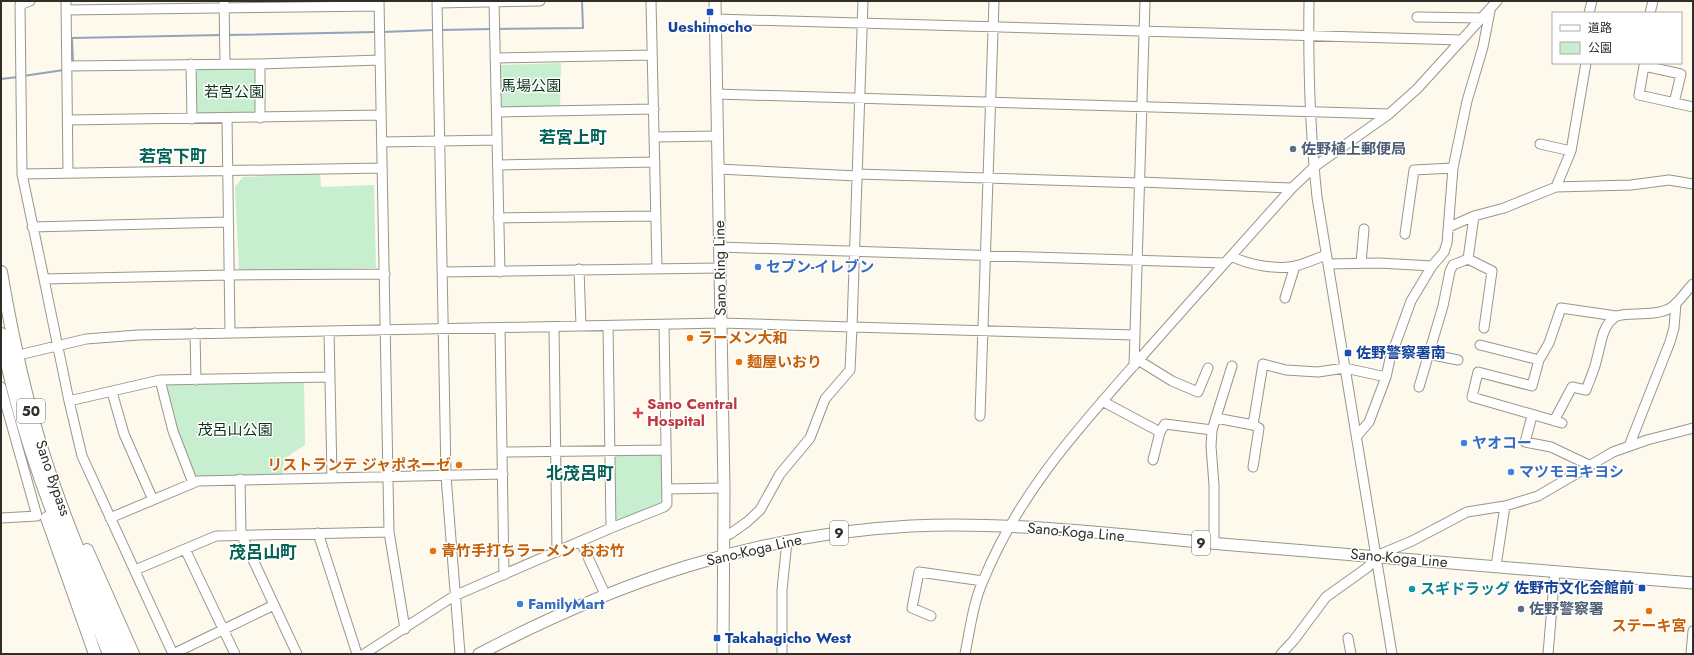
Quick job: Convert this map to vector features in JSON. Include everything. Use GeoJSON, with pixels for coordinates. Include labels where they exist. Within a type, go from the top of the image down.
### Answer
{"type":"FeatureCollection","features":[{"type":"Feature","properties":{"kind":"highway","name":"Sano Bypass"},"geometry":{"type":"LineString","coordinates":[[1,272],[20,373],[45,460],[52,495]]}},
{"type":"Feature","properties":{"kind":"highway","name":"Sano Bypass"},"geometry":{"type":"LineString","coordinates":[[1,334],[19,407],[72,548],[109,654]]}},
{"type":"Feature","properties":{"kind":"highway"},"geometry":{"type":"LineString","coordinates":[[95,654],[45,513],[52,495],[66,507],[133,654]]}},
{"type":"Feature","properties":{"kind":"highway","name":"Sano Bypass"},"geometry":{"type":"LineString","coordinates":[[72,548],[121,654]]}},
{"type":"Feature","properties":{"kind":"main road","name":"Sano Ring Line"},"geometry":{"type":"LineString","coordinates":[[715,1],[724,488],[723,654]]}},
{"type":"Feature","properties":{"kind":"main road","name":"Sano-Koga Line"},"geometry":{"type":"LineString","coordinates":[[479,654],[562,612],[605,594],[682,566],[787,541],[849,532],[911,526],[1009,526],[1555,571],[1693,584]]}},
{"type":"Feature","properties":{"kind":"street"},"geometry":{"type":"LineString","coordinates":[[30,1],[20,5],[22,174],[69,402],[82,456],[173,654],[274,605]]}},
{"type":"Feature","properties":{"kind":"street"},"geometry":{"type":"LineString","coordinates":[[460,654],[454,596],[446,476],[437,2],[540,1]]}},
{"type":"Feature","properties":{"kind":"street"},"geometry":{"type":"LineString","coordinates":[[652,1],[657,268]]}},
{"type":"Feature","properties":{"kind":"street"},"geometry":{"type":"LineString","coordinates":[[724,536],[730,534],[747,522],[760,510],[780,474],[810,438],[825,399],[850,370],[863,1]]}},
{"type":"Feature","properties":{"kind":"street"},"geometry":{"type":"LineString","coordinates":[[980,416],[994,1]]}},
{"type":"Feature","properties":{"kind":"street"},"geometry":{"type":"LineString","coordinates":[[1136,363],[1135,335],[1145,1]]}},
{"type":"Feature","properties":{"kind":"street"},"geometry":{"type":"LineString","coordinates":[[1309,1],[1310,111],[1314,167],[1327,260],[1392,654]]}},
{"type":"Feature","properties":{"kind":"street"},"geometry":{"type":"LineString","coordinates":[[965,654],[983,580],[1009,526],[1044,472],[1102,401],[1292,188],[1314,167],[1389,114],[1417,89],[1497,1]]}},
{"type":"Feature","properties":{"kind":"street"},"geometry":{"type":"LineString","coordinates":[[1589,12],[1592,1]]}},
{"type":"Feature","properties":{"kind":"street"},"geometry":{"type":"LineString","coordinates":[[1650,12],[1653,1]]}},
{"type":"Feature","properties":{"kind":"street"},"geometry":{"type":"LineString","coordinates":[[494,2],[500,272]]}},
{"type":"Feature","properties":{"kind":"street"},"geometry":{"type":"LineString","coordinates":[[68,173],[66,5],[379,3],[389,532],[405,628]]}},
{"type":"Feature","properties":{"kind":"street"},"geometry":{"type":"LineString","coordinates":[[224,5],[225,64]]}},
{"type":"Feature","properties":{"kind":"street"},"geometry":{"type":"LineString","coordinates":[[1357,436],[1370,422],[1386,377],[1390,359],[1412,301],[1432,266],[1444,252],[1449,227],[1453,168],[1467,101],[1483,47],[1490,10]]}},
{"type":"Feature","properties":{"kind":"street"},"geometry":{"type":"LineString","coordinates":[[1417,17],[1482,18]]}},
{"type":"Feature","properties":{"kind":"street"},"geometry":{"type":"LineString","coordinates":[[715,19],[1462,40]]}},
{"type":"Feature","properties":{"kind":"street"},"geometry":{"type":"LineString","coordinates":[[495,58],[652,55]]}},
{"type":"Feature","properties":{"kind":"street"},"geometry":{"type":"LineString","coordinates":[[67,66],[260,64],[380,60]]}},
{"type":"Feature","properties":{"kind":"street"},"geometry":{"type":"LineString","coordinates":[[191,64],[192,119]]}},
{"type":"Feature","properties":{"kind":"street"},"geometry":{"type":"LineString","coordinates":[[260,64],[260,118]]}},
{"type":"Feature","properties":{"kind":"street"},"geometry":{"type":"LineString","coordinates":[[1556,187],[1571,151],[1586,64]]}},
{"type":"Feature","properties":{"kind":"street"},"geometry":{"type":"LineString","coordinates":[[1674,103],[1680,74],[1644,66],[1639,95],[1693,107]]}},
{"type":"Feature","properties":{"kind":"street"},"geometry":{"type":"LineString","coordinates":[[716,94],[1389,114]]}},
{"type":"Feature","properties":{"kind":"street"},"geometry":{"type":"LineString","coordinates":[[496,112],[654,109]]}},
{"type":"Feature","properties":{"kind":"street"},"geometry":{"type":"LineString","coordinates":[[68,120],[381,115]]}},
{"type":"Feature","properties":{"kind":"street"},"geometry":{"type":"LineString","coordinates":[[227,118],[230,333]]}},
{"type":"Feature","properties":{"kind":"street"},"geometry":{"type":"LineString","coordinates":[[654,137],[717,136]]}},
{"type":"Feature","properties":{"kind":"street"},"geometry":{"type":"LineString","coordinates":[[382,142],[497,140]]}},
{"type":"Feature","properties":{"kind":"street"},"geometry":{"type":"LineString","coordinates":[[1540,144],[1571,151]]}},
{"type":"Feature","properties":{"kind":"street"},"geometry":{"type":"LineString","coordinates":[[498,165],[654,162]]}},
{"type":"Feature","properties":{"kind":"street"},"geometry":{"type":"LineString","coordinates":[[22,174],[382,168]]}},
{"type":"Feature","properties":{"kind":"street"},"geometry":{"type":"LineString","coordinates":[[1405,234],[1414,170],[1453,168]]}},
{"type":"Feature","properties":{"kind":"street"},"geometry":{"type":"LineString","coordinates":[[718,169],[857,175],[1140,182],[1292,188]]}},
{"type":"Feature","properties":{"kind":"street"},"geometry":{"type":"LineString","coordinates":[[1449,227],[1474,216],[1504,208],[1556,187],[1637,185],[1669,180],[1693,184]]}},
{"type":"Feature","properties":{"kind":"street"},"geometry":{"type":"LineString","coordinates":[[498,218],[656,216]]}},
{"type":"Feature","properties":{"kind":"street"},"geometry":{"type":"LineString","coordinates":[[1468,259],[1474,216]]}},
{"type":"Feature","properties":{"kind":"street"},"geometry":{"type":"LineString","coordinates":[[32,227],[228,222]]}},
{"type":"Feature","properties":{"kind":"street"},"geometry":{"type":"LineString","coordinates":[[1361,263],[1364,229]]}},
{"type":"Feature","properties":{"kind":"street"},"geometry":{"type":"LineString","coordinates":[[719,246],[854,251],[1228,259],[1276,266],[1295,266],[1327,260],[1432,266]]}},
{"type":"Feature","properties":{"kind":"street"},"geometry":{"type":"LineString","coordinates":[[1419,387],[1443,306],[1450,271],[1453,265],[1468,259],[1492,271],[1484,328]]}},
{"type":"Feature","properties":{"kind":"street"},"geometry":{"type":"LineString","coordinates":[[1285,298],[1294,275],[1295,266]]}},
{"type":"Feature","properties":{"kind":"street"},"geometry":{"type":"LineString","coordinates":[[442,272],[719,268]]}},
{"type":"Feature","properties":{"kind":"street"},"geometry":{"type":"LineString","coordinates":[[579,269],[581,326]]}},
{"type":"Feature","properties":{"kind":"street"},"geometry":{"type":"LineString","coordinates":[[44,279],[229,275],[385,274]]}},
{"type":"Feature","properties":{"kind":"street"},"geometry":{"type":"LineString","coordinates":[[1616,316],[1603,333],[1598,358],[1586,390],[1572,387],[1558,422],[1532,416],[1472,397],[1478,372],[1532,386],[1539,360],[1549,343],[1561,308],[1616,316],[1656,313],[1672,307],[1693,284]]}},
{"type":"Feature","properties":{"kind":"street"},"geometry":{"type":"LineString","coordinates":[[1630,446],[1670,342],[1674,328],[1676,303]]}},
{"type":"Feature","properties":{"kind":"street"},"geometry":{"type":"LineString","coordinates":[[23,354],[58,345],[107,337],[195,333],[500,329],[721,323],[1135,335]]}},
{"type":"Feature","properties":{"kind":"street"},"geometry":{"type":"LineString","coordinates":[[364,654],[454,596],[611,528],[664,507],[667,504],[664,325]]}},
{"type":"Feature","properties":{"kind":"street"},"geometry":{"type":"LineString","coordinates":[[608,326],[611,528]]}},
{"type":"Feature","properties":{"kind":"street"},"geometry":{"type":"LineString","coordinates":[[554,327],[557,552]]}},
{"type":"Feature","properties":{"kind":"street"},"geometry":{"type":"LineString","coordinates":[[500,329],[504,575]]}},
{"type":"Feature","properties":{"kind":"street"},"geometry":{"type":"LineString","coordinates":[[329,331],[332,477]]}},
{"type":"Feature","properties":{"kind":"street"},"geometry":{"type":"LineString","coordinates":[[195,333],[196,380]]}},
{"type":"Feature","properties":{"kind":"street"},"geometry":{"type":"LineString","coordinates":[[1480,345],[1539,360]]}},
{"type":"Feature","properties":{"kind":"street"},"geometry":{"type":"LineString","coordinates":[[1428,354],[1458,360]]}},
{"type":"Feature","properties":{"kind":"street"},"geometry":{"type":"LineString","coordinates":[[1136,363],[1198,392],[1208,368]]}},
{"type":"Feature","properties":{"kind":"street"},"geometry":{"type":"LineString","coordinates":[[1253,425],[1263,364],[1286,370],[1318,372],[1345,368],[1386,377]]}},
{"type":"Feature","properties":{"kind":"street"},"geometry":{"type":"LineString","coordinates":[[1214,544],[1214,485],[1211,446],[1212,430],[1232,366]]}},
{"type":"Feature","properties":{"kind":"street"},"geometry":{"type":"LineString","coordinates":[[69,402],[160,380],[330,377]]}},
{"type":"Feature","properties":{"kind":"street"},"geometry":{"type":"LineString","coordinates":[[160,380],[173,431],[193,483]]}},
{"type":"Feature","properties":{"kind":"street"},"geometry":{"type":"LineString","coordinates":[[1,387],[37,516],[1,518]]}},
{"type":"Feature","properties":{"kind":"street"},"geometry":{"type":"LineString","coordinates":[[112,392],[124,434],[152,500]]}},
{"type":"Feature","properties":{"kind":"street"},"geometry":{"type":"LineString","coordinates":[[1102,401],[1160,432]]}},
{"type":"Feature","properties":{"kind":"street"},"geometry":{"type":"LineString","coordinates":[[1532,416],[1525,442],[1550,447],[1589,465]]}},
{"type":"Feature","properties":{"kind":"street"},"geometry":{"type":"LineString","coordinates":[[1216,418],[1253,425],[1259,428],[1253,467]]}},
{"type":"Feature","properties":{"kind":"street"},"geometry":{"type":"LineString","coordinates":[[1154,460],[1160,432],[1165,424],[1212,430]]}},
{"type":"Feature","properties":{"kind":"street"},"geometry":{"type":"LineString","coordinates":[[1281,654],[1294,640],[1326,596],[1368,567],[1376,556],[1412,541],[1467,512],[1505,506],[1538,496],[1613,452],[1693,428]]}},
{"type":"Feature","properties":{"kind":"street"},"geometry":{"type":"LineString","coordinates":[[502,452],[666,450]]}},
{"type":"Feature","properties":{"kind":"street"},"geometry":{"type":"LineString","coordinates":[[110,518],[198,481],[503,474]]}},
{"type":"Feature","properties":{"kind":"street"},"geometry":{"type":"LineString","coordinates":[[240,479],[241,534],[297,654]]}},
{"type":"Feature","properties":{"kind":"street"},"geometry":{"type":"LineString","coordinates":[[667,489],[724,488]]}},
{"type":"Feature","properties":{"kind":"street"},"geometry":{"type":"LineString","coordinates":[[1496,566],[1505,506]]}},
{"type":"Feature","properties":{"kind":"street"},"geometry":{"type":"LineString","coordinates":[[135,570],[216,536],[241,534],[389,532]]}},
{"type":"Feature","properties":{"kind":"street"},"geometry":{"type":"LineString","coordinates":[[318,533],[357,654]]}},
{"type":"Feature","properties":{"kind":"street"},"geometry":{"type":"LineString","coordinates":[[782,654],[782,590],[787,541]]}},
{"type":"Feature","properties":{"kind":"street"},"geometry":{"type":"LineString","coordinates":[[581,542],[605,594]]}},
{"type":"Feature","properties":{"kind":"street"},"geometry":{"type":"LineString","coordinates":[[185,549],[235,654]]}},
{"type":"Feature","properties":{"kind":"street"},"geometry":{"type":"LineString","coordinates":[[1548,654],[1555,571]]}},
{"type":"Feature","properties":{"kind":"street"},"geometry":{"type":"LineString","coordinates":[[931,616],[912,608],[919,572],[983,580]]}},
{"type":"Feature","properties":{"kind":"street"},"geometry":{"type":"LineString","coordinates":[[1691,654],[1693,631]]}},
{"type":"Feature","properties":{"kind":"street"},"geometry":{"type":"LineString","coordinates":[[1348,638],[1351,654]]}},
{"type":"Feature","properties":{"kind":"green space","name":"馬場公園"},"geometry":{"type":"Polygon","coordinates":[[[561,63],[560,107],[501,109],[501,65],[561,63]]]}},
{"type":"Feature","properties":{"kind":"green space","name":"若宮公園"},"geometry":{"type":"Polygon","coordinates":[[[259,65],[259,117],[198,117],[195,113],[195,71],[199,67],[259,65]]]}},
{"type":"Feature","properties":{"kind":"green space"},"geometry":{"type":"Polygon","coordinates":[[[320,174],[321,187],[374,185],[376,268],[239,271],[235,187],[243,177],[320,174]]]}},
{"type":"Feature","properties":{"kind":"green space","name":"茂呂山公園"},"geometry":{"type":"Polygon","coordinates":[[[304,381],[305,445],[284,459],[283,476],[197,478],[173,420],[167,385],[304,381]]]}},
{"type":"Feature","properties":{"kind":"green space"},"geometry":{"type":"Polygon","coordinates":[[[663,453],[664,503],[619,521],[614,517],[615,454],[663,453]]]}},
{"type":"Feature","properties":{"kind":"waterway"},"geometry":{"type":"LineString","coordinates":[[497,29],[583,28],[582,1]]}},
{"type":"Feature","properties":{"kind":"waterway"},"geometry":{"type":"LineString","coordinates":[[441,30],[492,29]]}},
{"type":"Feature","properties":{"kind":"waterway"},"geometry":{"type":"LineString","coordinates":[[383,32],[434,30]]}},
{"type":"Feature","properties":{"kind":"waterway"},"geometry":{"type":"LineString","coordinates":[[227,35],[376,32]]}},
{"type":"Feature","properties":{"kind":"waterway"},"geometry":{"type":"LineString","coordinates":[[73,63],[72,38],[222,35]]}},
{"type":"Feature","properties":{"kind":"waterway"},"geometry":{"type":"LineString","coordinates":[[23,76],[64,70]]}},
{"type":"Feature","properties":{"kind":"waterway"},"geometry":{"type":"LineString","coordinates":[[1,79],[18,77]]}},
{"type":"Feature","properties":{"kind":"place","name":"Ueshimocho"},"geometry":{"type":"Point","coordinates":[710,12]}},
{"type":"Feature","properties":{"kind":"place","name":"佐野植上郵便局"},"geometry":{"type":"Point","coordinates":[1293,149]}},
{"type":"Feature","properties":{"kind":"place","name":"セブン-イレブン"},"geometry":{"type":"Point","coordinates":[758,267]}},
{"type":"Feature","properties":{"kind":"place","name":"ラーメン大和"},"geometry":{"type":"Point","coordinates":[690,338]}},
{"type":"Feature","properties":{"kind":"place","name":"佐野警察署南"},"geometry":{"type":"Point","coordinates":[1348,353]}},
{"type":"Feature","properties":{"kind":"place","name":"麺屋いおり"},"geometry":{"type":"Point","coordinates":[739,362]}},
{"type":"Feature","properties":{"kind":"place","name":"Sano Central Hospital"},"geometry":{"type":"Point","coordinates":[638,413]}},
{"type":"Feature","properties":{"kind":"place","name":"ヤオコー"},"geometry":{"type":"Point","coordinates":[1464,443]}},
{"type":"Feature","properties":{"kind":"place","name":"リストランテ ジャポネーゼ"},"geometry":{"type":"Point","coordinates":[459,465]}},
{"type":"Feature","properties":{"kind":"place","name":"マツモヨキヨシ"},"geometry":{"type":"Point","coordinates":[1511,472]}},
{"type":"Feature","properties":{"kind":"place","name":"青竹手打ちラーメン おお竹"},"geometry":{"type":"Point","coordinates":[433,551]}},
{"type":"Feature","properties":{"kind":"place","name":"佐野市文化会館前"},"geometry":{"type":"Point","coordinates":[1642,588]}},
{"type":"Feature","properties":{"kind":"place","name":"スギドラッグ"},"geometry":{"type":"Point","coordinates":[1412,589]}},
{"type":"Feature","properties":{"kind":"place","name":"FamilyMart"},"geometry":{"type":"Point","coordinates":[520,604]}},
{"type":"Feature","properties":{"kind":"place","name":"佐野警察署"},"geometry":{"type":"Point","coordinates":[1521,609]}},
{"type":"Feature","properties":{"kind":"place","name":"ステーキ宮"},"geometry":{"type":"Point","coordinates":[1649,611]}},
{"type":"Feature","properties":{"kind":"place","name":"Takahagicho West"},"geometry":{"type":"Point","coordinates":[717,638]}},
{"type":"Feature","properties":{"kind":"district","name":"若宮上町"},"geometry":{"type":"Point","coordinates":[573,137]}},
{"type":"Feature","properties":{"kind":"district","name":"若宮下町"},"geometry":{"type":"Point","coordinates":[173,156]}},
{"type":"Feature","properties":{"kind":"district","name":"北茂呂町"},"geometry":{"type":"Point","coordinates":[580,473]}},
{"type":"Feature","properties":{"kind":"district","name":"茂呂山町"},"geometry":{"type":"Point","coordinates":[263,552]}}]}
